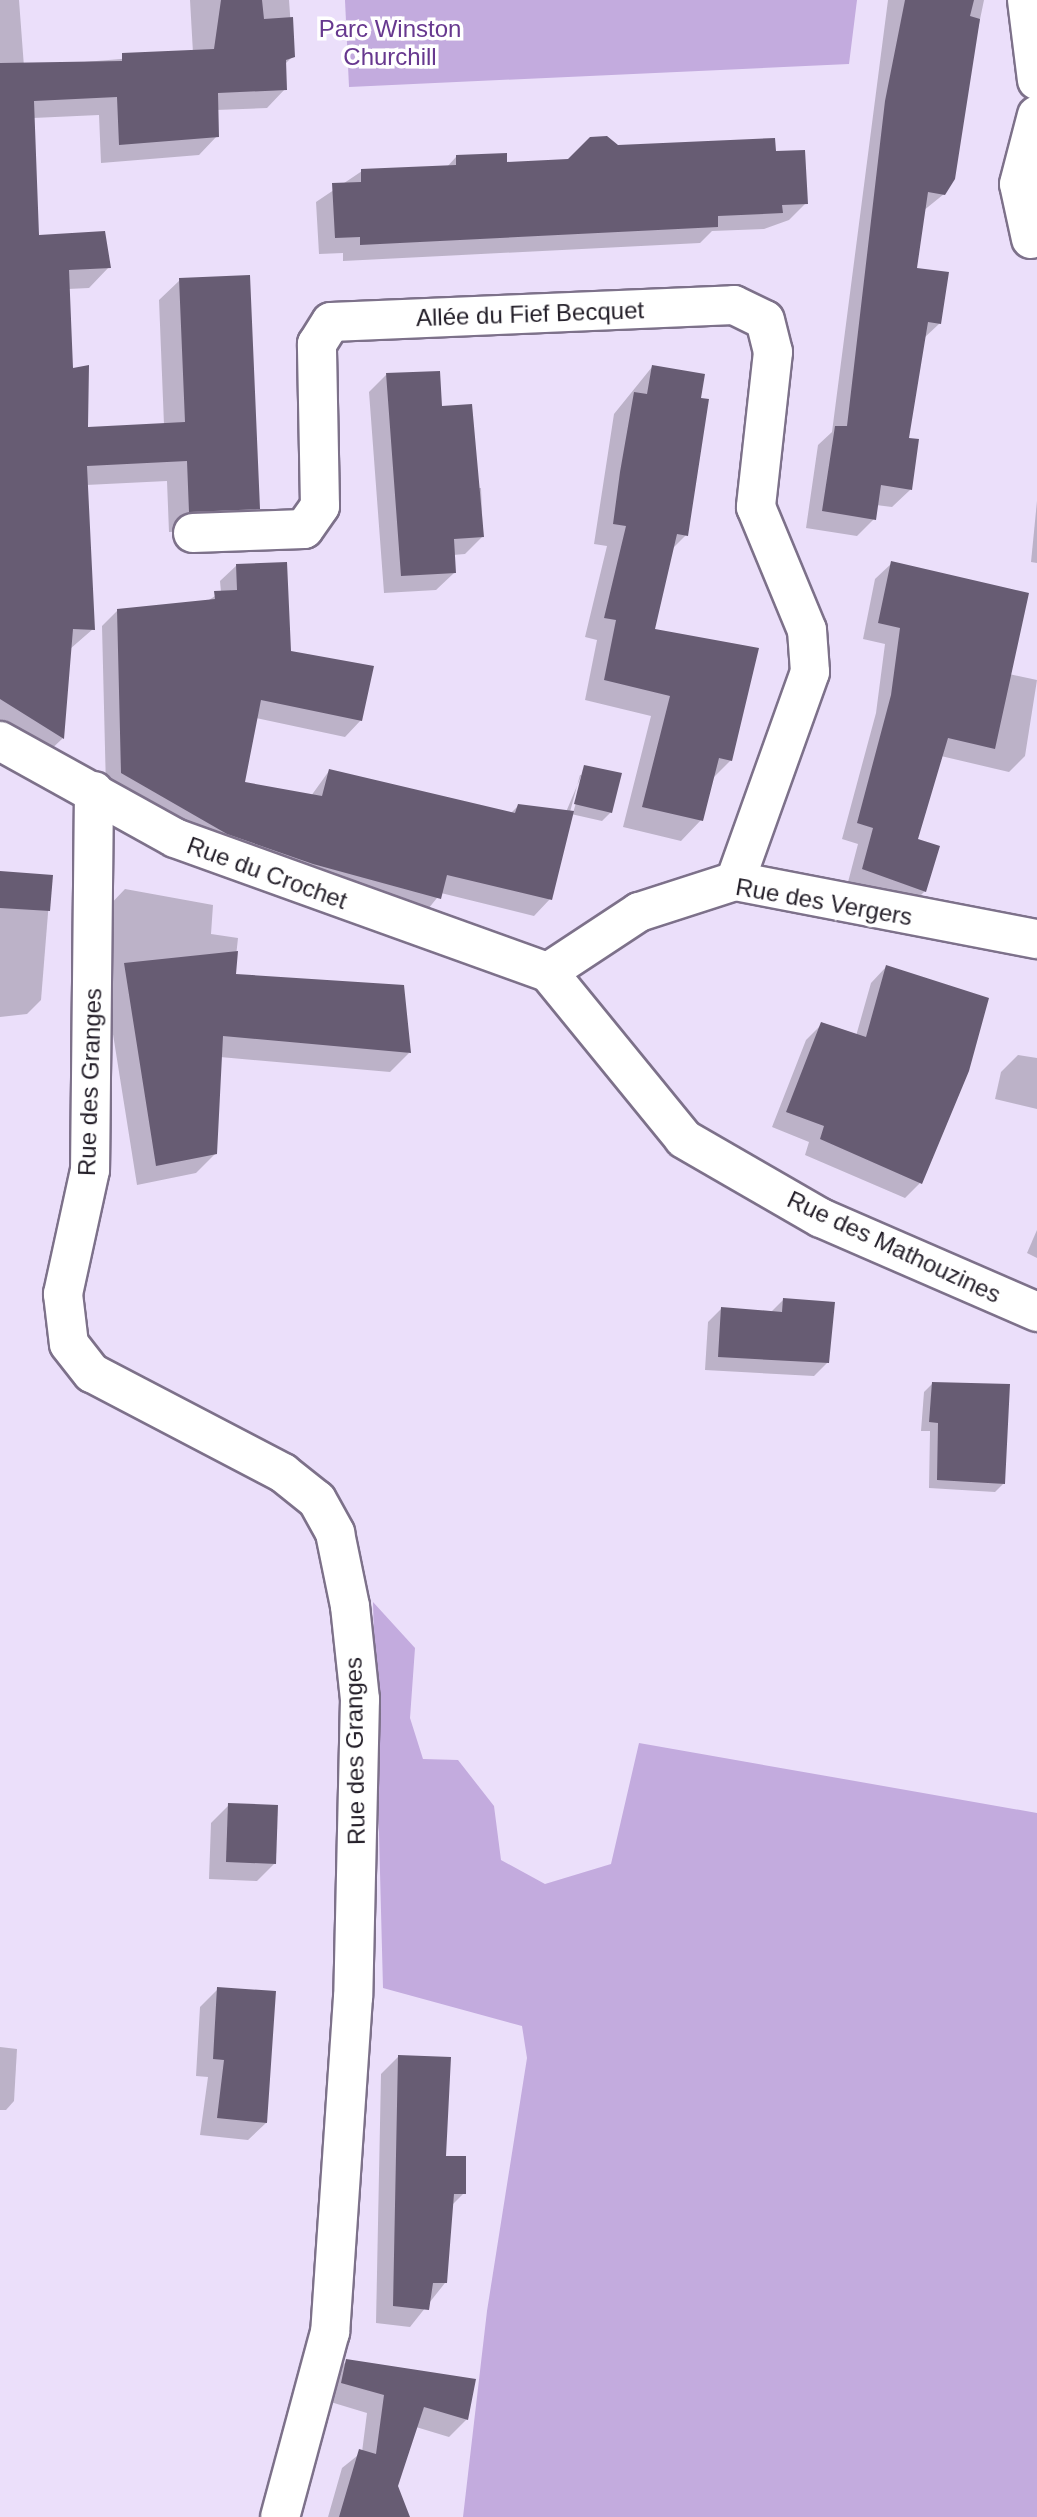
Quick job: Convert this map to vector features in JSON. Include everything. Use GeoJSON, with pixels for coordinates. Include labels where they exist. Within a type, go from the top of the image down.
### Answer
{"type":"FeatureCollection","features":[{"type":"Feature","properties":{"kind":"street"},"geometry":{"type":"LineString","coordinates":[[1027,0],[1037,80]]}},
{"type":"Feature","properties":{"kind":"street"},"geometry":{"type":"LineString","coordinates":[[1031,239],[1019,184],[1037,115]]}},
{"type":"Feature","properties":{"kind":"street","name":"Allée du Fief Becquet"},"geometry":{"type":"LineString","coordinates":[[193,533],[304,529],[320,506],[317,344],[331,322],[734,305],[765,320],[774,352],[756,507],[807,630],[810,672],[735,881]]}},
{"type":"Feature","properties":{"kind":"street","name":"Rue du Crochet"},"geometry":{"type":"LineString","coordinates":[[0,741],[213,854],[548,972]]}},
{"type":"Feature","properties":{"kind":"street","name":"Rue des Granges"},"geometry":{"type":"LineString","coordinates":[[94,791],[90,1170],[63,1294],[69,1344],[92,1373],[283,1474],[317,1500],[335,1533],[351,1606],[360,1699],[353,1997],[331,2319],[280,2517]]}},
{"type":"Feature","properties":{"kind":"street","name":"Rue des Vergers"},"geometry":{"type":"LineString","coordinates":[[548,972],[639,912],[735,881],[1037,939]]}},
{"type":"Feature","properties":{"kind":"street","name":"Rue des Mathouzines"},"geometry":{"type":"LineString","coordinates":[[548,972],[684,1139],[821,1218],[1037,1312]]}},
{"type":"Feature","properties":{"kind":"green space","name":"Parc Winston Churchill"},"geometry":{"type":"Polygon","coordinates":[[[345,0],[857,0],[849,64],[349,87],[345,0]]]}},
{"type":"Feature","properties":{"kind":"green space"},"geometry":{"type":"Polygon","coordinates":[[[373,1602],[415,1648],[410,1718],[423,1759],[458,1760],[494,1806],[501,1860],[545,1884],[611,1864],[639,1743],[1037,1813],[1037,2517],[463,2517],[487,2311],[527,2058],[522,2026],[383,1988],[373,1602]]]}},
{"type":"Feature","properties":{"kind":"building"},"geometry":{"type":"Polygon","coordinates":[[[221,0],[262,0],[264,19],[293,17],[295,57],[286,60],[287,90],[218,93],[219,137],[119,145],[117,97],[34,101],[39,235],[105,231],[111,268],[69,270],[73,368],[89,365],[88,427],[185,422],[179,278],[250,275],[260,509],[189,512],[187,461],[87,466],[95,630],[73,629],[64,739],[0,699],[0,63],[122,61],[122,53],[214,49],[221,0]]]}},
{"type":"Feature","properties":{"kind":"building"},"geometry":{"type":"Polygon","coordinates":[[[905,0],[974,0],[970,16],[980,19],[955,179],[945,195],[928,192],[917,268],[949,272],[941,324],[928,322],[909,438],[919,439],[912,490],[881,485],[876,520],[822,511],[835,426],[847,426],[885,101],[905,0]]]}},
{"type":"Feature","properties":{"kind":"building"},"geometry":{"type":"Polygon","coordinates":[[[607,136],[618,145],[775,138],[776,151],[805,150],[808,204],[782,205],[783,213],[718,216],[718,227],[360,245],[360,237],[335,238],[332,183],[361,182],[361,169],[456,165],[456,155],[507,153],[507,162],[568,159],[590,137],[607,136]]]}},
{"type":"Feature","properties":{"kind":"building"},"geometry":{"type":"Polygon","coordinates":[[[652,365],[705,374],[701,398],[709,399],[688,536],[677,534],[655,629],[759,648],[732,761],[719,758],[703,821],[642,807],[670,696],[604,680],[616,620],[604,618],[626,526],[613,524],[620,472],[634,392],[647,394],[652,365]]]}},
{"type":"Feature","properties":{"kind":"building"},"geometry":{"type":"Polygon","coordinates":[[[440,371],[442,406],[472,404],[484,537],[454,539],[456,573],[401,576],[386,373],[440,371]]]}},
{"type":"Feature","properties":{"kind":"building"},"geometry":{"type":"Polygon","coordinates":[[[891,561],[1029,593],[995,749],[948,738],[918,839],[940,846],[926,892],[862,869],[873,828],[857,823],[891,695],[900,628],[878,623],[891,561]]]}},
{"type":"Feature","properties":{"kind":"building"},"geometry":{"type":"Polygon","coordinates":[[[287,562],[291,651],[374,666],[362,721],[261,700],[245,782],[322,796],[329,769],[515,813],[518,804],[574,811],[552,900],[447,875],[441,899],[313,864],[227,834],[121,773],[117,609],[215,599],[214,591],[237,590],[236,564],[287,562]]]}},
{"type":"Feature","properties":{"kind":"building"},"geometry":{"type":"Polygon","coordinates":[[[584,765],[622,773],[612,813],[574,804],[584,765]]]}},
{"type":"Feature","properties":{"kind":"building"},"geometry":{"type":"Polygon","coordinates":[[[0,871],[53,875],[50,911],[0,908],[0,871]]]}},
{"type":"Feature","properties":{"kind":"building"},"geometry":{"type":"Polygon","coordinates":[[[238,951],[236,974],[404,985],[411,1053],[223,1036],[217,1154],[156,1166],[124,963],[238,951]]]}},
{"type":"Feature","properties":{"kind":"building"},"geometry":{"type":"Polygon","coordinates":[[[886,965],[989,998],[969,1071],[922,1184],[820,1139],[824,1126],[786,1112],[821,1022],[866,1037],[886,965]]]}},
{"type":"Feature","properties":{"kind":"building"},"geometry":{"type":"Polygon","coordinates":[[[783,1298],[835,1302],[829,1363],[718,1357],[721,1307],[782,1312],[783,1298]]]}},
{"type":"Feature","properties":{"kind":"building"},"geometry":{"type":"Polygon","coordinates":[[[932,1382],[1010,1384],[1005,1484],[937,1480],[938,1423],[929,1422],[932,1382]]]}},
{"type":"Feature","properties":{"kind":"building"},"geometry":{"type":"Polygon","coordinates":[[[228,1803],[278,1805],[276,1864],[226,1862],[228,1803]]]}},
{"type":"Feature","properties":{"kind":"building"},"geometry":{"type":"Polygon","coordinates":[[[217,1987],[276,1991],[267,2123],[217,2118],[224,2060],[213,2059],[217,1987]]]}},
{"type":"Feature","properties":{"kind":"building"},"geometry":{"type":"Polygon","coordinates":[[[398,2055],[451,2057],[446,2156],[466,2156],[466,2194],[454,2194],[447,2283],[433,2283],[429,2310],[393,2306],[398,2055]]]}},
{"type":"Feature","properties":{"kind":"building"},"geometry":{"type":"Polygon","coordinates":[[[346,2359],[476,2379],[468,2420],[424,2407],[398,2486],[410,2517],[339,2517],[359,2449],[376,2454],[384,2395],[341,2383],[346,2359]]]}}]}
